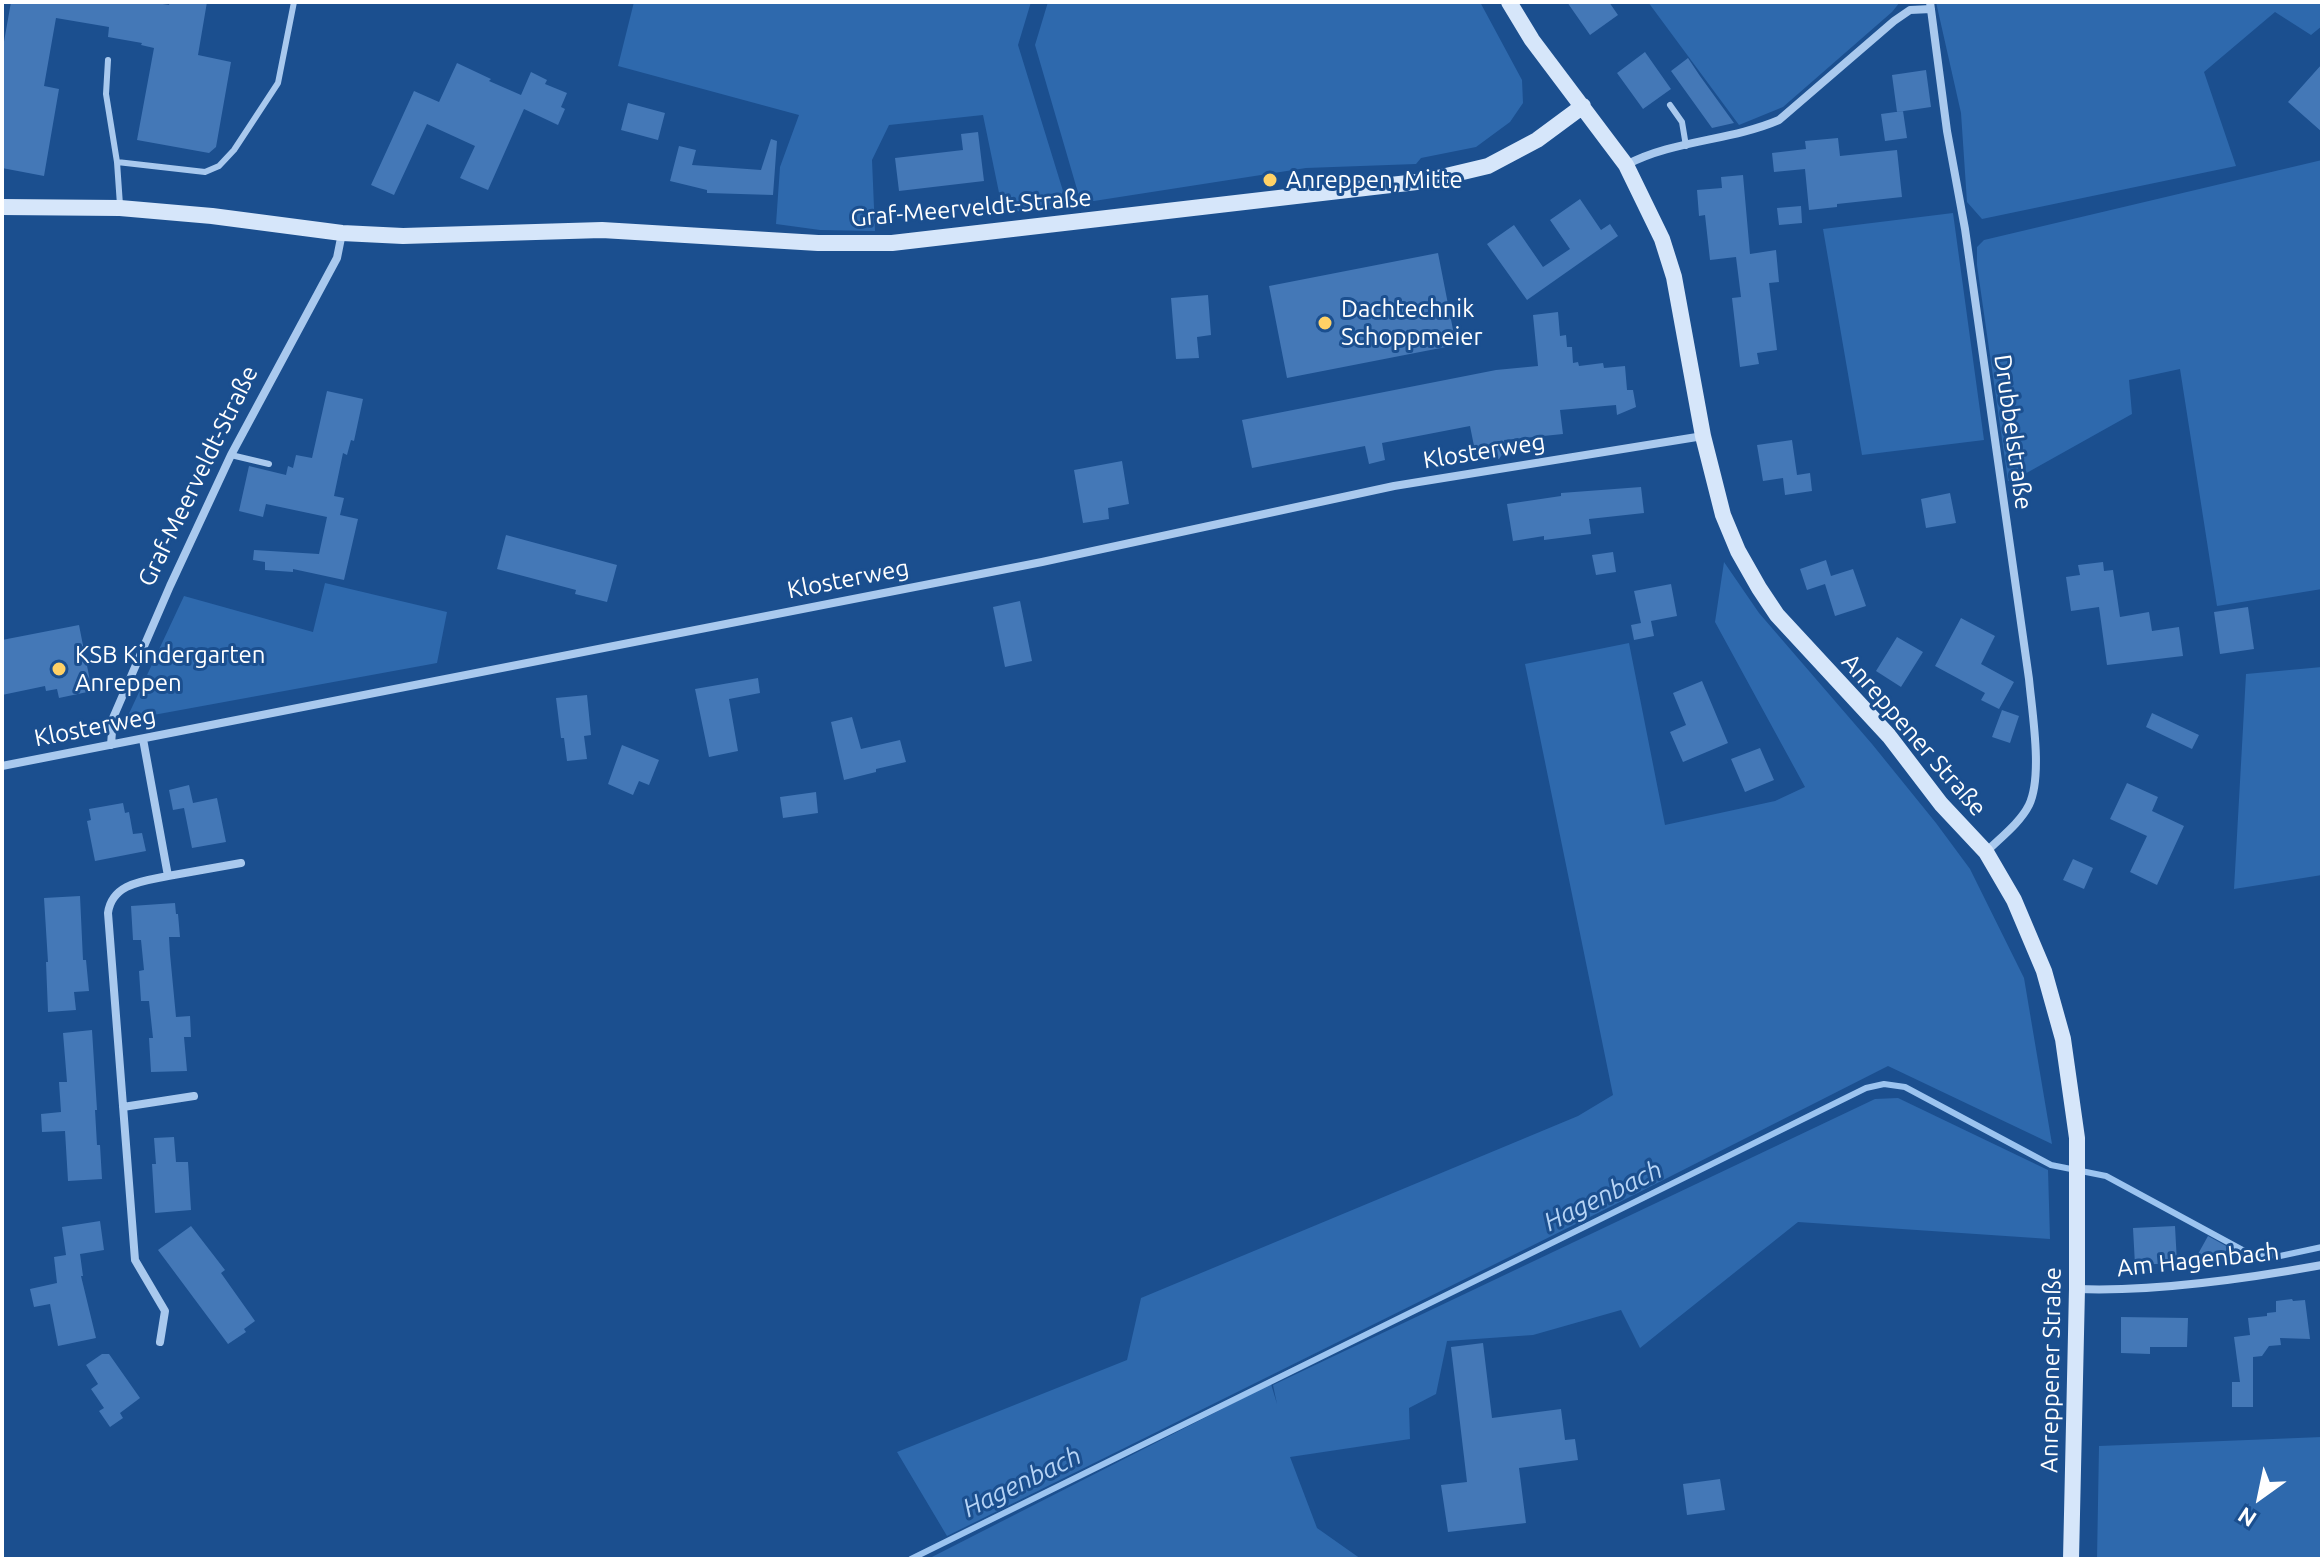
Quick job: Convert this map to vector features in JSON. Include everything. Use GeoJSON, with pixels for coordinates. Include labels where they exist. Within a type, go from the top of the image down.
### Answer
{"type":"FeatureCollection","features":[{"type":"Feature","properties":{"kind":"main road","name":"Anreppener Straße"},"geometry":{"type":"LineString","coordinates":[[1509,2],[1532,40],[1626,165],[1662,239],[1669,258],[1703,436],[1723,515],[1738,551],[1771,606],[1814,657],[1889,736],[1941,804],[1986,852],[2014,900],[2044,971],[2063,1039],[2077,1138],[2071,1559]]}},
{"type":"Feature","properties":{"kind":"main road","name":"Graf-Meerveldt-Straße"},"geometry":{"type":"LineString","coordinates":[[2,207],[120,208],[342,233],[403,236],[602,230],[818,243],[892,243],[1425,181],[1488,166],[1537,140],[1583,106]]}},
{"type":"Feature","properties":{"kind":"street"},"geometry":{"type":"LineString","coordinates":[[1626,165],[1647,154],[1759,128],[1779,120],[1894,21],[1910,10],[1931,5]]}},
{"type":"Feature","properties":{"kind":"street","name":"Drubbelstraße"},"geometry":{"type":"LineString","coordinates":[[1931,5],[2029,679],[2035,744],[2033,790],[2028,807],[1986,852]]}},
{"type":"Feature","properties":{"kind":"street","name":"Graf-Meerveldt-Straße"},"geometry":{"type":"LineString","coordinates":[[111,745],[113,718],[170,586],[231,455],[337,258],[342,233]]}},
{"type":"Feature","properties":{"kind":"street","name":"Klosterweg"},"geometry":{"type":"LineString","coordinates":[[2,766],[1057,559],[1394,486],[1703,436]]}},
{"type":"Feature","properties":{"kind":"street"},"geometry":{"type":"LineString","coordinates":[[143,739],[168,876]]}},
{"type":"Feature","properties":{"kind":"street"},"geometry":{"type":"LineString","coordinates":[[160,1342],[165,1311],[135,1260],[109,906],[111,899],[128,885],[241,863]]}},
{"type":"Feature","properties":{"kind":"street"},"geometry":{"type":"LineString","coordinates":[[123,1107],[194,1096]]}},
{"type":"Feature","properties":{"kind":"street","name":"Am Hagenbach"},"geometry":{"type":"LineString","coordinates":[[2077,1289],[2180,1285],[2258,1277],[2322,1265]]}},
{"type":"Feature","properties":{"kind":"lane"},"geometry":{"type":"LineString","coordinates":[[117,162],[205,172],[219,166],[234,150],[278,83],[294,2]]}},
{"type":"Feature","properties":{"kind":"lane"},"geometry":{"type":"LineString","coordinates":[[108,60],[106,94],[117,162],[120,208]]}},
{"type":"Feature","properties":{"kind":"lane"},"geometry":{"type":"LineString","coordinates":[[1670,105],[1682,122],[1686,146]]}},
{"type":"Feature","properties":{"kind":"lane"},"geometry":{"type":"LineString","coordinates":[[231,455],[269,464]]}},
{"type":"Feature","properties":{"kind":"shaded area"},"geometry":{"type":"Polygon","coordinates":[[[634,2],[1031,2],[1018,45],[1063,191],[1057,209],[1003,212],[983,115],[889,125],[872,160],[875,231],[820,230],[776,224],[780,167],[799,115],[618,66],[634,2]]]}},
{"type":"Feature","properties":{"kind":"shaded area"},"geometry":{"type":"Polygon","coordinates":[[[1048,2],[1480,2],[1522,80],[1523,103],[1510,122],[1476,147],[1421,158],[1416,164],[1306,168],[1081,203],[1035,45],[1048,2]]]}},
{"type":"Feature","properties":{"kind":"shaded area"},"geometry":{"type":"Polygon","coordinates":[[[1648,2],[1900,2],[1783,107],[1739,125],[1648,2]]]}},
{"type":"Feature","properties":{"kind":"shaded area"},"geometry":{"type":"Polygon","coordinates":[[[1936,2],[2322,2],[2322,26],[2311,35],[2275,12],[2204,72],[2236,166],[1982,219],[1967,202],[1961,113],[1936,2]]]}},
{"type":"Feature","properties":{"kind":"shaded area"},"geometry":{"type":"Polygon","coordinates":[[[2322,160],[2322,589],[2217,606],[2180,369],[2129,380],[2132,414],[2008,481],[1977,247],[1984,240],[2322,160]]]}},
{"type":"Feature","properties":{"kind":"shaded area"},"geometry":{"type":"Polygon","coordinates":[[[1953,213],[1984,440],[1862,455],[1823,229],[1953,213]]]}},
{"type":"Feature","properties":{"kind":"shaded area"},"geometry":{"type":"Polygon","coordinates":[[[1724,562],[1759,613],[1872,744],[1970,869],[2024,978],[2052,1144],[1888,1066],[947,1536],[897,1452],[1127,1360],[1141,1298],[1578,1116],[1613,1095],[1525,664],[1629,643],[1665,825],[1775,801],[1805,787],[1715,622],[1724,562]]]}},
{"type":"Feature","properties":{"kind":"shaded area"},"geometry":{"type":"Polygon","coordinates":[[[325,583],[447,612],[437,663],[126,720],[184,596],[313,632],[325,583]]]}},
{"type":"Feature","properties":{"kind":"shaded area"},"geometry":{"type":"Polygon","coordinates":[[[2322,667],[2322,875],[2234,889],[2246,674],[2322,667]]]}},
{"type":"Feature","properties":{"kind":"shaded area"},"geometry":{"type":"Polygon","coordinates":[[[1898,1098],[2048,1170],[2050,1239],[1798,1222],[1640,1348],[1621,1310],[1533,1335],[1447,1341],[1436,1394],[1409,1408],[1410,1439],[1290,1457],[1317,1528],[1361,1559],[928,1559],[1271,1384],[1277,1404],[1273,1385],[1875,1099],[1898,1098]]]}},
{"type":"Feature","properties":{"kind":"shaded area"},"geometry":{"type":"Polygon","coordinates":[[[2322,1437],[2322,1559],[2097,1559],[2099,1446],[2322,1437]]]}},
{"type":"Feature","properties":{"kind":"building"},"geometry":{"type":"Polygon","coordinates":[[[11,2],[150,2],[169,5],[170,2],[207,2],[198,55],[231,62],[216,147],[209,153],[137,140],[154,48],[108,37],[109,27],[56,18],[44,86],[59,89],[44,176],[2,168],[2,53],[11,2]]]}},
{"type":"Feature","properties":{"kind":"building"},"geometry":{"type":"Polygon","coordinates":[[[1567,2],[1609,2],[1618,15],[1590,35],[1567,2]]]}},
{"type":"Feature","properties":{"kind":"building"},"geometry":{"type":"Polygon","coordinates":[[[1645,52],[1671,89],[1643,109],[1617,73],[1645,52]]]}},
{"type":"Feature","properties":{"kind":"building"},"geometry":{"type":"Polygon","coordinates":[[[1688,58],[1734,123],[1712,128],[1671,71],[1688,58]]]}},
{"type":"Feature","properties":{"kind":"building"},"geometry":{"type":"Polygon","coordinates":[[[457,63],[521,95],[531,72],[547,80],[545,84],[567,93],[561,107],[565,109],[558,125],[524,109],[488,190],[460,178],[475,146],[427,124],[394,195],[371,185],[414,91],[439,102],[457,63]]]}},
{"type":"Feature","properties":{"kind":"building"},"geometry":{"type":"Polygon","coordinates":[[[2322,64],[2322,132],[2288,102],[2322,64]]]}},
{"type":"Feature","properties":{"kind":"building"},"geometry":{"type":"Polygon","coordinates":[[[1926,70],[1931,107],[1897,112],[1892,75],[1926,70]]]}},
{"type":"Feature","properties":{"kind":"building"},"geometry":{"type":"Polygon","coordinates":[[[628,103],[665,113],[658,140],[621,130],[628,103]]]}},
{"type":"Feature","properties":{"kind":"building"},"geometry":{"type":"Polygon","coordinates":[[[1903,111],[1907,138],[1885,141],[1881,114],[1903,111]]]}},
{"type":"Feature","properties":{"kind":"building"},"geometry":{"type":"Polygon","coordinates":[[[978,132],[984,181],[899,191],[895,158],[963,150],[961,134],[978,132]]]}},
{"type":"Feature","properties":{"kind":"building"},"geometry":{"type":"Polygon","coordinates":[[[1838,138],[1840,156],[1897,150],[1902,197],[1809,210],[1805,169],[1774,172],[1772,153],[1806,149],[1805,141],[1838,138]]]}},
{"type":"Feature","properties":{"kind":"building"},"geometry":{"type":"Polygon","coordinates":[[[771,139],[777,141],[773,195],[707,193],[707,190],[670,181],[679,146],[696,150],[692,165],[761,170],[771,139]]]}},
{"type":"Feature","properties":{"kind":"building"},"geometry":{"type":"Polygon","coordinates":[[[1743,175],[1750,254],[1776,250],[1779,282],[1769,283],[1777,350],[1757,353],[1759,364],[1740,367],[1732,298],[1741,297],[1736,257],[1710,260],[1705,215],[1699,216],[1697,190],[1722,188],[1721,177],[1743,175]]]}},
{"type":"Feature","properties":{"kind":"building"},"geometry":{"type":"Polygon","coordinates":[[[1580,199],[1601,230],[1610,224],[1618,236],[1527,300],[1487,244],[1514,225],[1543,267],[1570,249],[1550,220],[1580,199]]]}},
{"type":"Feature","properties":{"kind":"building"},"geometry":{"type":"Polygon","coordinates":[[[1801,206],[1802,223],[1779,225],[1777,208],[1801,206]]]}},
{"type":"Feature","properties":{"kind":"building"},"geometry":{"type":"Polygon","coordinates":[[[1438,253],[1456,345],[1287,378],[1269,286],[1438,253]]]}},
{"type":"Feature","properties":{"kind":"building"},"geometry":{"type":"Polygon","coordinates":[[[1208,295],[1211,335],[1197,337],[1199,358],[1176,359],[1171,298],[1208,295]]]}},
{"type":"Feature","properties":{"kind":"building"},"geometry":{"type":"Polygon","coordinates":[[[1558,312],[1560,336],[1566,335],[1567,347],[1572,347],[1573,363],[1578,362],[1579,366],[1603,363],[1604,368],[1625,366],[1627,390],[1633,390],[1636,407],[1617,415],[1616,405],[1560,410],[1563,434],[1504,440],[1505,450],[1499,459],[1474,446],[1470,426],[1382,443],[1385,460],[1369,464],[1365,446],[1252,468],[1242,420],[1496,370],[1538,366],[1533,315],[1558,312]]]}},
{"type":"Feature","properties":{"kind":"building"},"geometry":{"type":"Polygon","coordinates":[[[327,391],[363,399],[354,441],[351,440],[347,455],[343,453],[334,496],[344,498],[340,515],[358,519],[344,580],[293,569],[293,572],[265,570],[265,562],[253,560],[254,550],[319,554],[327,517],[266,504],[263,517],[239,511],[249,466],[286,475],[288,466],[293,468],[296,455],[312,458],[327,391]]]}},
{"type":"Feature","properties":{"kind":"building"},"geometry":{"type":"Polygon","coordinates":[[[1792,440],[1797,475],[1810,473],[1812,491],[1785,495],[1783,478],[1763,481],[1757,445],[1792,440]]]}},
{"type":"Feature","properties":{"kind":"building"},"geometry":{"type":"Polygon","coordinates":[[[1122,461],[1129,504],[1108,508],[1109,519],[1083,523],[1074,470],[1122,461]]]}},
{"type":"Feature","properties":{"kind":"building"},"geometry":{"type":"Polygon","coordinates":[[[1641,487],[1644,513],[1589,519],[1591,534],[1513,541],[1507,504],[1561,496],[1561,493],[1641,487]]]}},
{"type":"Feature","properties":{"kind":"building"},"geometry":{"type":"Polygon","coordinates":[[[1950,493],[1956,523],[1926,528],[1921,499],[1950,493]]]}},
{"type":"Feature","properties":{"kind":"building"},"geometry":{"type":"Polygon","coordinates":[[[506,535],[617,565],[607,602],[575,594],[576,590],[497,569],[506,535]]]}},
{"type":"Feature","properties":{"kind":"building"},"geometry":{"type":"Polygon","coordinates":[[[1613,552],[1616,572],[1596,575],[1592,555],[1613,552]]]}},
{"type":"Feature","properties":{"kind":"building"},"geometry":{"type":"Polygon","coordinates":[[[1826,560],[1831,576],[1853,569],[1866,606],[1835,616],[1825,584],[1807,590],[1800,569],[1826,560]]]}},
{"type":"Feature","properties":{"kind":"building"},"geometry":{"type":"Polygon","coordinates":[[[2103,562],[2104,571],[2113,570],[2120,617],[2149,612],[2152,631],[2179,627],[2183,656],[2107,665],[2099,607],[2071,611],[2066,577],[2080,575],[2078,565],[2103,562]]]}},
{"type":"Feature","properties":{"kind":"building"},"geometry":{"type":"Polygon","coordinates":[[[1671,584],[1677,616],[1651,621],[1654,636],[1634,640],[1631,625],[1641,623],[1634,591],[1671,584]]]}},
{"type":"Feature","properties":{"kind":"building"},"geometry":{"type":"Polygon","coordinates":[[[1020,601],[1032,661],[1005,667],[993,607],[1020,601]]]}},
{"type":"Feature","properties":{"kind":"building"},"geometry":{"type":"Polygon","coordinates":[[[2248,607],[2254,649],[2220,654],[2214,612],[2248,607]]]}},
{"type":"Feature","properties":{"kind":"building"},"geometry":{"type":"Polygon","coordinates":[[[1961,618],[1995,636],[1981,664],[2014,682],[1999,709],[1981,700],[1985,693],[1935,666],[1961,618]]]}},
{"type":"Feature","properties":{"kind":"building"},"geometry":{"type":"Polygon","coordinates":[[[79,625],[92,691],[59,698],[57,689],[46,691],[45,686],[2,695],[2,640],[79,625]]]}},
{"type":"Feature","properties":{"kind":"building"},"geometry":{"type":"Polygon","coordinates":[[[1897,637],[1923,652],[1901,687],[1876,671],[1897,637]]]}},
{"type":"Feature","properties":{"kind":"building"},"geometry":{"type":"Polygon","coordinates":[[[758,678],[760,693],[729,699],[738,751],[709,757],[695,689],[758,678]]]}},
{"type":"Feature","properties":{"kind":"building"},"geometry":{"type":"Polygon","coordinates":[[[1702,681],[1728,743],[1683,762],[1670,732],[1686,725],[1673,693],[1702,681]]]}},
{"type":"Feature","properties":{"kind":"building"},"geometry":{"type":"Polygon","coordinates":[[[587,695],[591,735],[584,736],[587,759],[567,761],[556,698],[587,695]]]}},
{"type":"Feature","properties":{"kind":"building"},"geometry":{"type":"Polygon","coordinates":[[[2002,710],[2019,716],[2010,743],[1992,737],[2002,710]]]}},
{"type":"Feature","properties":{"kind":"building"},"geometry":{"type":"Polygon","coordinates":[[[2152,713],[2199,735],[2192,749],[2146,727],[2152,713]]]}},
{"type":"Feature","properties":{"kind":"building"},"geometry":{"type":"Polygon","coordinates":[[[852,717],[861,749],[900,740],[906,762],[844,780],[831,722],[852,717]]]}},
{"type":"Feature","properties":{"kind":"building"},"geometry":{"type":"Polygon","coordinates":[[[622,745],[659,760],[649,785],[639,781],[633,795],[608,784],[622,745]]]}},
{"type":"Feature","properties":{"kind":"building"},"geometry":{"type":"Polygon","coordinates":[[[1760,748],[1774,780],[1745,792],[1731,759],[1760,748]]]}},
{"type":"Feature","properties":{"kind":"building"},"geometry":{"type":"Polygon","coordinates":[[[2127,783],[2158,797],[2152,811],[2184,826],[2157,885],[2130,872],[2147,836],[2110,819],[2127,783]]]}},
{"type":"Feature","properties":{"kind":"building"},"geometry":{"type":"Polygon","coordinates":[[[189,785],[193,803],[217,798],[226,842],[192,848],[184,808],[173,810],[169,790],[189,785]]]}},
{"type":"Feature","properties":{"kind":"building"},"geometry":{"type":"Polygon","coordinates":[[[816,792],[818,813],[783,818],[780,797],[816,792]]]}},
{"type":"Feature","properties":{"kind":"building"},"geometry":{"type":"Polygon","coordinates":[[[123,803],[125,813],[129,812],[133,834],[142,833],[146,851],[95,861],[87,821],[91,820],[89,809],[123,803]]]}},
{"type":"Feature","properties":{"kind":"building"},"geometry":{"type":"Polygon","coordinates":[[[2073,859],[2093,868],[2084,889],[2063,880],[2073,859]]]}},
{"type":"Feature","properties":{"kind":"building"},"geometry":{"type":"Polygon","coordinates":[[[80,896],[83,960],[86,960],[89,991],[74,992],[76,1010],[48,1012],[44,898],[80,896]]]}},
{"type":"Feature","properties":{"kind":"building"},"geometry":{"type":"Polygon","coordinates":[[[175,903],[180,937],[169,937],[170,954],[176,1017],[190,1016],[191,1037],[184,1037],[187,1071],[151,1072],[149,1038],[153,1038],[149,1001],[141,1001],[139,971],[144,970],[141,940],[133,940],[131,906],[175,903]]]}},
{"type":"Feature","properties":{"kind":"building"},"geometry":{"type":"Polygon","coordinates":[[[92,1030],[97,1145],[100,1145],[102,1179],[68,1181],[65,1131],[42,1132],[41,1114],[61,1112],[59,1082],[67,1082],[63,1033],[92,1030]]]}},
{"type":"Feature","properties":{"kind":"building"},"geometry":{"type":"Polygon","coordinates":[[[174,1137],[176,1162],[188,1162],[191,1210],[155,1213],[154,1138],[174,1137]]]}},
{"type":"Feature","properties":{"kind":"building"},"geometry":{"type":"Polygon","coordinates":[[[100,1221],[104,1250],[80,1254],[81,1276],[96,1338],[58,1346],[50,1304],[34,1307],[30,1289],[57,1283],[54,1257],[66,1255],[62,1227],[100,1221]]]}},
{"type":"Feature","properties":{"kind":"building"},"geometry":{"type":"Polygon","coordinates":[[[191,1226],[225,1270],[221,1273],[255,1321],[244,1329],[246,1332],[228,1344],[158,1250],[191,1226]]]}},
{"type":"Feature","properties":{"kind":"building"},"geometry":{"type":"Polygon","coordinates":[[[2175,1226],[2177,1263],[2135,1265],[2133,1228],[2175,1226]]]}},
{"type":"Feature","properties":{"kind":"building"},"geometry":{"type":"Polygon","coordinates":[[[2208,1236],[2228,1247],[2218,1265],[2198,1254],[2208,1236]]]}},
{"type":"Feature","properties":{"kind":"building"},"geometry":{"type":"Polygon","coordinates":[[[2305,1300],[2310,1339],[2280,1338],[2281,1345],[2269,1346],[2262,1356],[2253,1357],[2253,1407],[2232,1407],[2232,1382],[2240,1382],[2234,1337],[2250,1335],[2248,1318],[2267,1316],[2267,1313],[2276,1312],[2276,1301],[2305,1300]]]}},
{"type":"Feature","properties":{"kind":"building"},"geometry":{"type":"Polygon","coordinates":[[[2121,1317],[2188,1318],[2187,1347],[2150,1347],[2150,1354],[2121,1353],[2121,1317]]]}},
{"type":"Feature","properties":{"kind":"building"},"geometry":{"type":"Polygon","coordinates":[[[1483,1343],[1492,1418],[1561,1409],[1565,1440],[1575,1439],[1578,1460],[1519,1468],[1526,1523],[1448,1532],[1441,1485],[1467,1482],[1451,1347],[1483,1343]]]}},
{"type":"Feature","properties":{"kind":"building"},"geometry":{"type":"Polygon","coordinates":[[[102,1354],[109,1354],[140,1398],[120,1413],[123,1418],[110,1427],[99,1411],[104,1408],[91,1389],[98,1384],[86,1365],[102,1354]]]}},
{"type":"Feature","properties":{"kind":"building"},"geometry":{"type":"Polygon","coordinates":[[[1720,1479],[1725,1510],[1687,1515],[1683,1484],[1720,1479]]]}},
{"type":"Feature","properties":{"kind":"waterway","name":"Hagenbach"},"geometry":{"type":"LineString","coordinates":[[911,1559],[1866,1088],[1884,1084],[1905,1087],[2051,1165],[2106,1176],[2248,1253],[2280,1256],[2322,1247]]}},
{"type":"Feature","properties":{"kind":"place","name":"Anreppen, Mitte"},"geometry":{"type":"Point","coordinates":[1270,180]}},
{"type":"Feature","properties":{"kind":"place","name":"Dachtechnik Schoppmeier"},"geometry":{"type":"Point","coordinates":[1325,323]}},
{"type":"Feature","properties":{"kind":"place","name":"KSB Kindergarten Anreppen"},"geometry":{"type":"Point","coordinates":[59,669]}}]}
